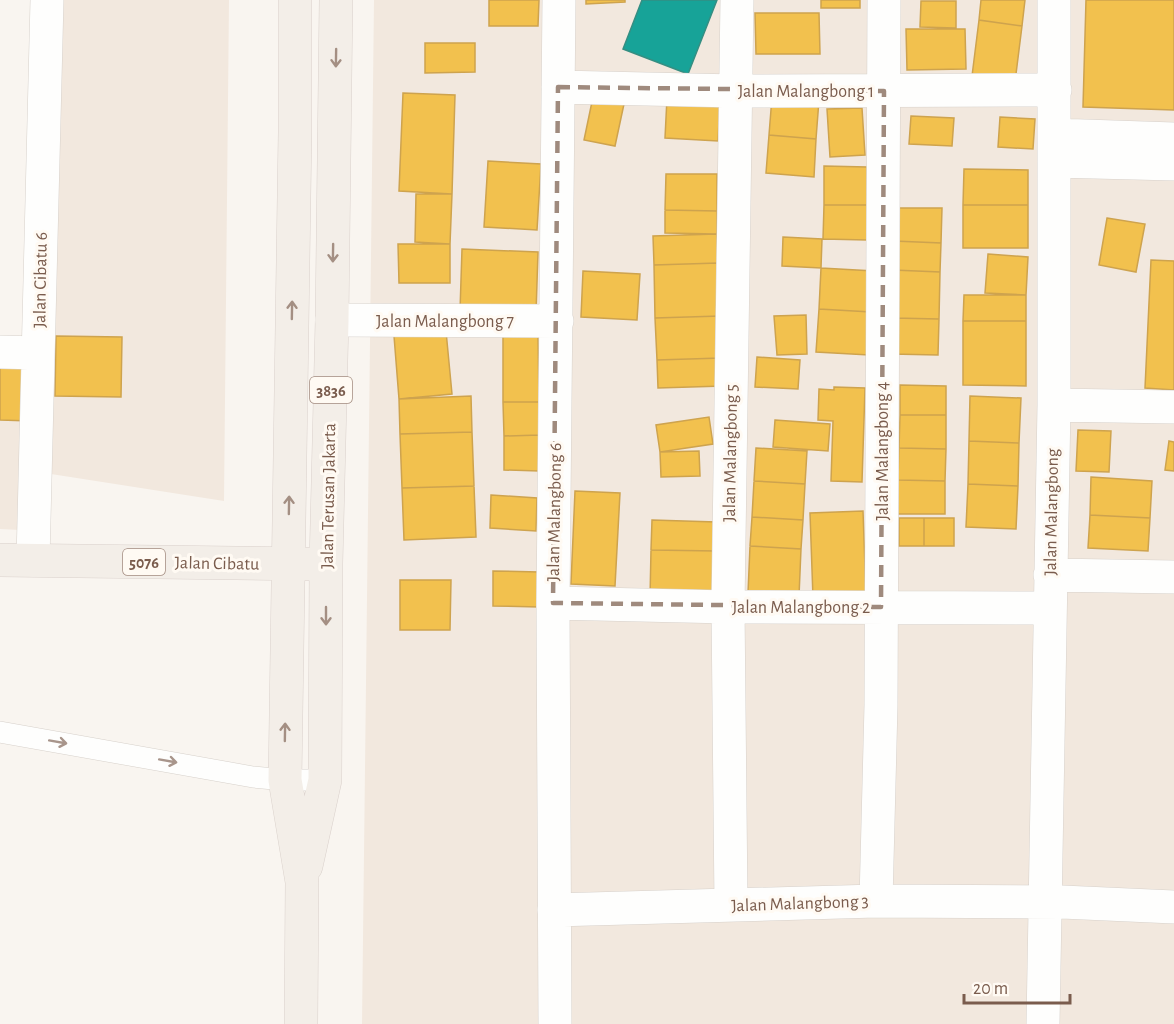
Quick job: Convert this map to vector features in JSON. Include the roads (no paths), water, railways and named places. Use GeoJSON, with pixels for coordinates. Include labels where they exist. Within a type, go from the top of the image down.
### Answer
{"type":"FeatureCollection","features":[{"type":"Feature","properties":{"kind":"main road","name":"Jalan Terusan Jakarta"},"geometry":{"type":"LineString","coordinates":[[295,0],[285,780],[302,882],[301,1024]]}},
{"type":"Feature","properties":{"kind":"main road","name":"Jalan Terusan Jakarta"},"geometry":{"type":"LineString","coordinates":[[302,882],[325,780],[326,564],[336,0]]}},
{"type":"Feature","properties":{"kind":"main road"},"geometry":{"type":"LineString","coordinates":[[295,132],[335,134]]}},
{"type":"Feature","properties":{"kind":"main road","name":"Jalan Cibatu"},"geometry":{"type":"LineString","coordinates":[[0,560],[326,564]]}},
{"type":"Feature","properties":{"kind":"street","name":"Jalan Cibatu 6"},"geometry":{"type":"LineString","coordinates":[[33,560],[47,0]]}},
{"type":"Feature","properties":{"kind":"street","name":"Jalan Malangbong 6"},"geometry":{"type":"LineString","coordinates":[[555,1024],[553,603],[560,0]]}},
{"type":"Feature","properties":{"kind":"street","name":"Jalan Malangbong 5"},"geometry":{"type":"LineString","coordinates":[[731,905],[728,607],[737,0]]}},
{"type":"Feature","properties":{"kind":"street","name":"Jalan Malangbong 4"},"geometry":{"type":"LineString","coordinates":[[876,901],[881,607],[884,0]]}},
{"type":"Feature","properties":{"kind":"street","name":"Jalan Malangbong"},"geometry":{"type":"LineString","coordinates":[[1043,1024],[1054,405],[1054,0]]}},
{"type":"Feature","properties":{"kind":"street","name":"Jalan Malangbong 1"},"geometry":{"type":"LineString","coordinates":[[558,87],[735,91],[1054,90]]}},
{"type":"Feature","properties":{"kind":"street"},"geometry":{"type":"LineString","coordinates":[[1054,148],[1174,139]]}},
{"type":"Feature","properties":{"kind":"street"},"geometry":{"type":"LineString","coordinates":[[1054,148],[1174,164]]}},
{"type":"Feature","properties":{"kind":"street","name":"Jalan Malangbong 7"},"geometry":{"type":"LineString","coordinates":[[332,320],[557,321]]}},
{"type":"Feature","properties":{"kind":"street"},"geometry":{"type":"LineString","coordinates":[[0,352],[38,353]]}},
{"type":"Feature","properties":{"kind":"street"},"geometry":{"type":"LineString","coordinates":[[1054,405],[1174,407]]}},
{"type":"Feature","properties":{"kind":"street"},"geometry":{"type":"LineString","coordinates":[[1050,575],[1174,577]]}},
{"type":"Feature","properties":{"kind":"street","name":"Jalan Malangbong 2"},"geometry":{"type":"LineString","coordinates":[[553,603],[728,607],[1049,608]]}},
{"type":"Feature","properties":{"kind":"street","name":"Jalan Malangbong 3"},"geometry":{"type":"LineString","coordinates":[[554,910],[876,901],[1046,902],[1174,907]]}},
{"type":"Feature","properties":{"kind":"lane"},"geometry":{"type":"LineString","coordinates":[[0,732],[253,777],[325,780]]}}]}
